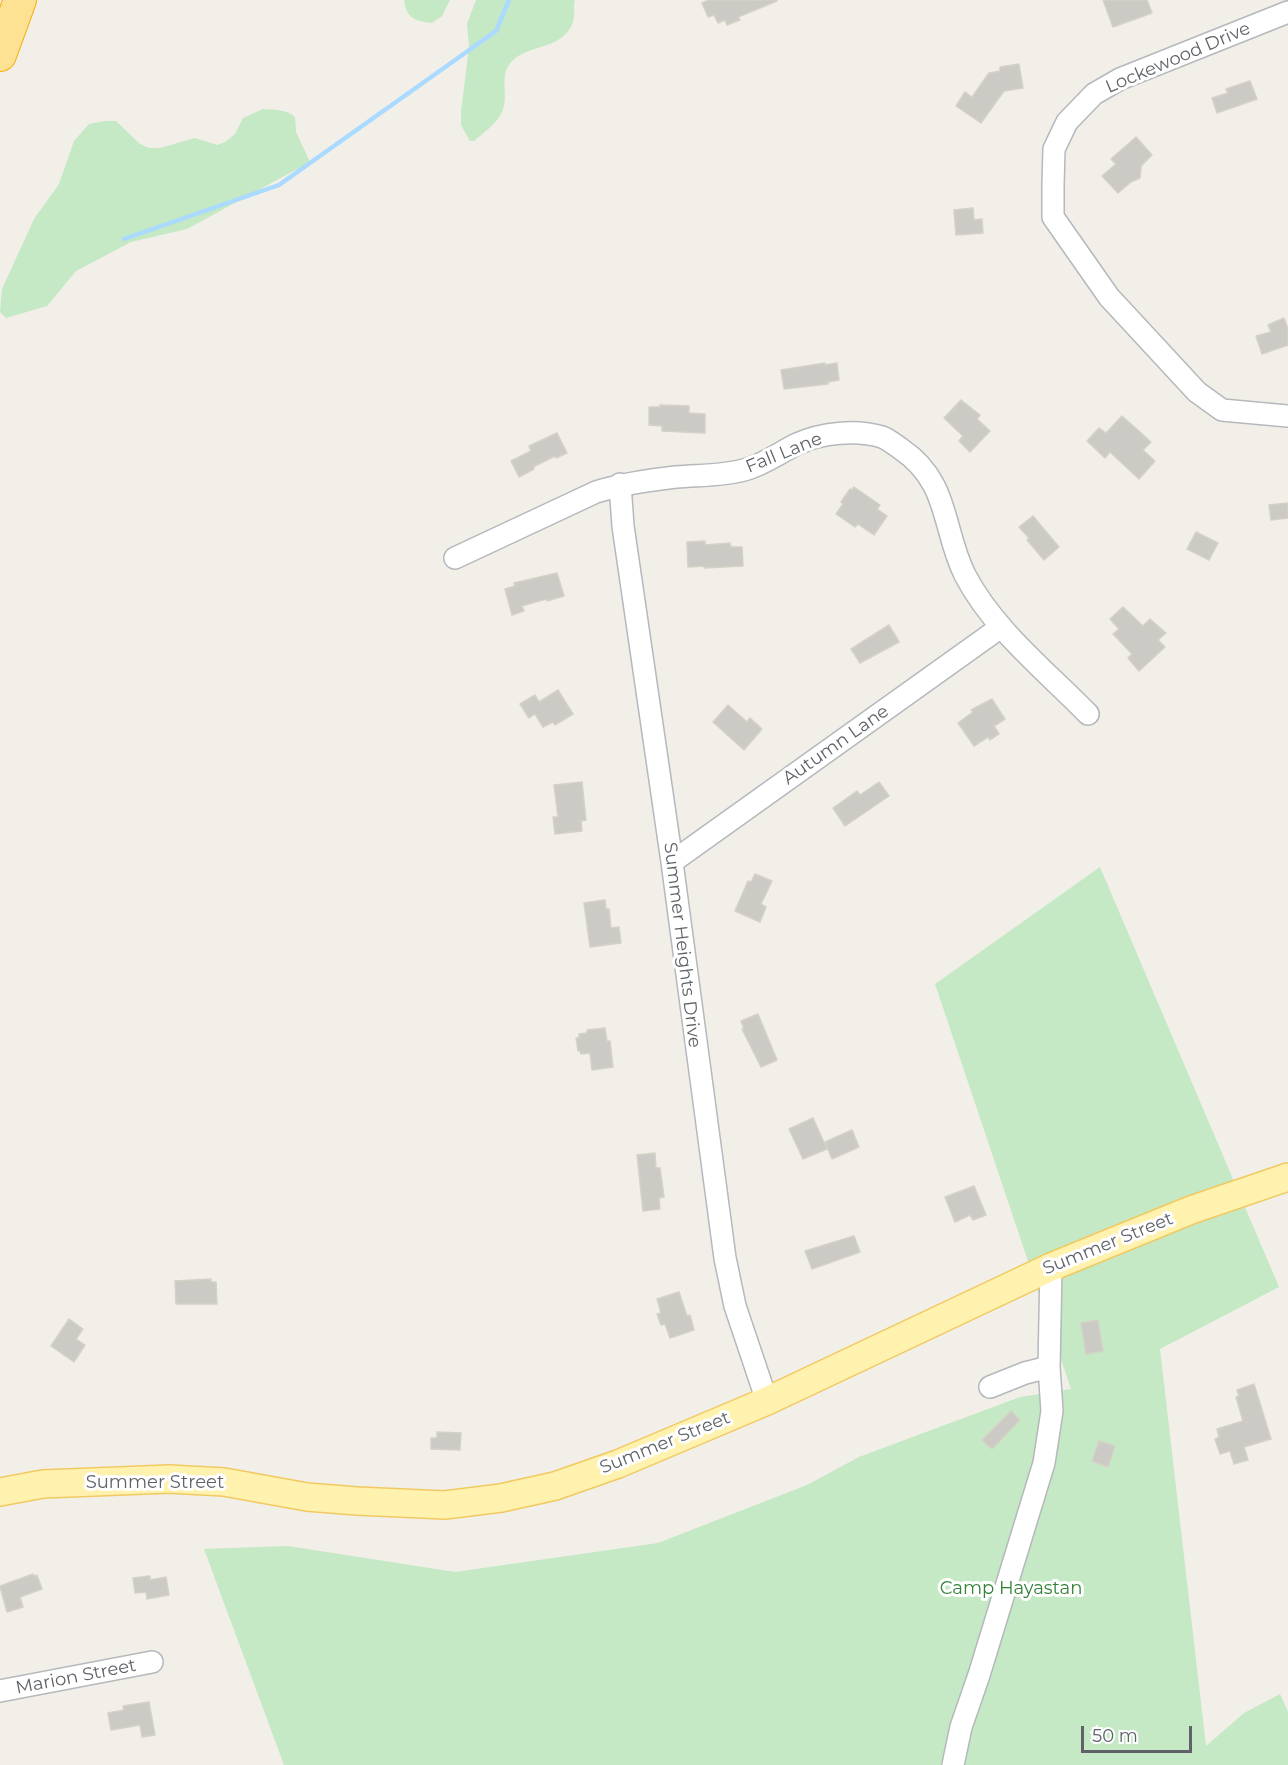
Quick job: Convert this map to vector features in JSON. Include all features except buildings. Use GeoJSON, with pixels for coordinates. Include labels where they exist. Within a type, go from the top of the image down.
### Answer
{"type":"FeatureCollection","features":[{"type":"Feature","properties":{"kind":"highway"},"geometry":{"type":"LineString","coordinates":[[0,56],[20,0]]}},
{"type":"Feature","properties":{"kind":"main road","name":"Summer Street"},"geometry":{"type":"LineString","coordinates":[[0,1492],[43,1485],[169,1479],[224,1482],[307,1497],[445,1505],[501,1498],[555,1486],[618,1464],[767,1401],[1051,1267],[1191,1210],[1288,1177]]}},
{"type":"Feature","properties":{"kind":"street","name":"Lockewood Drive"},"geometry":{"type":"LineString","coordinates":[[1288,12],[1120,79],[1094,94],[1067,122],[1054,149],[1053,185],[1053,217],[1096,279],[1109,297],[1197,392],[1222,410],[1288,416]]}},
{"type":"Feature","properties":{"kind":"street","name":"Fall Lane"},"geometry":{"type":"LineString","coordinates":[[455,558],[596,492],[620,484],[676,477],[718,475],[745,470],[770,460],[798,444],[824,435],[856,434],[883,437],[926,470],[939,495],[955,551],[965,575],[983,603],[1001,627],[1088,714]]}},
{"type":"Feature","properties":{"kind":"street","name":"Summer Heights Drive"},"geometry":{"type":"LineString","coordinates":[[620,484],[623,526],[672,862],[725,1258],[735,1306],[767,1401]]}},
{"type":"Feature","properties":{"kind":"street","name":"Autumn Lane"},"geometry":{"type":"LineString","coordinates":[[672,862],[1001,627]]}},
{"type":"Feature","properties":{"kind":"street"},"geometry":{"type":"LineString","coordinates":[[953,1765],[961,1727],[1044,1462],[1052,1411],[1049,1367],[1051,1267]]}},
{"type":"Feature","properties":{"kind":"street"},"geometry":{"type":"LineString","coordinates":[[990,1387],[1025,1373],[1049,1367]]}},
{"type":"Feature","properties":{"kind":"street","name":"Marion Street"},"geometry":{"type":"LineString","coordinates":[[0,1691],[152,1662]]}},
{"type":"Feature","properties":{"kind":"green space"},"geometry":{"type":"Polygon","coordinates":[[[404,0],[450,0],[442,16],[432,23],[412,18],[404,0]]]}},
{"type":"Feature","properties":{"kind":"green space"},"geometry":{"type":"Polygon","coordinates":[[[476,0],[575,0],[574,18],[570,29],[563,37],[525,52],[509,65],[505,76],[505,102],[501,114],[489,129],[474,141],[470,141],[461,125],[461,112],[469,47],[467,24],[476,0]]]}},
{"type":"Feature","properties":{"kind":"green space"},"geometry":{"type":"Polygon","coordinates":[[[263,109],[284,111],[295,117],[296,132],[310,162],[187,229],[131,242],[76,271],[47,306],[6,318],[0,312],[2,289],[34,219],[59,184],[74,141],[89,124],[116,121],[140,144],[149,148],[160,148],[195,138],[217,145],[235,134],[243,118],[263,109]]]}},
{"type":"Feature","properties":{"kind":"green space","name":"Camp Hayastan"},"geometry":{"type":"Polygon","coordinates":[[[1100,867],[1279,1287],[1160,1349],[1206,1746],[1244,1713],[1280,1694],[1288,1712],[1288,1765],[284,1765],[204,1549],[288,1546],[455,1572],[658,1543],[807,1485],[859,1457],[1020,1397],[1071,1389],[935,984],[1100,867]]]}},
{"type":"Feature","properties":{"kind":"waterway"},"geometry":{"type":"LineString","coordinates":[[124,239],[279,185],[496,31],[509,0]]}}]}
